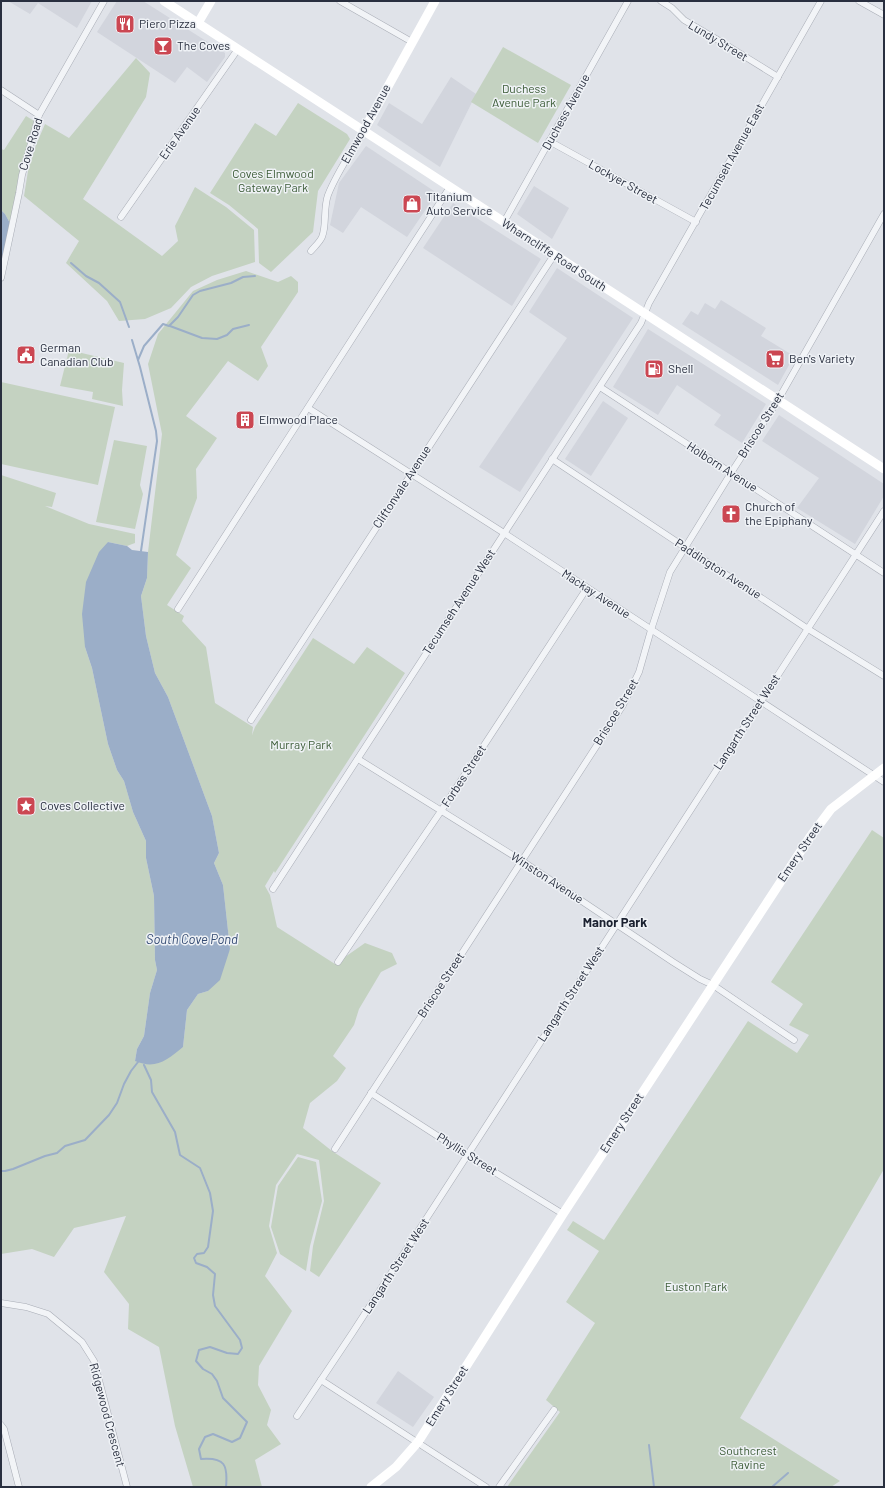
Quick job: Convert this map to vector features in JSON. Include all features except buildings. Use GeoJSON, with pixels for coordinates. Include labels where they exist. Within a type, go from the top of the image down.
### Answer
{"type":"FeatureCollection","features":[{"type":"Feature","properties":{"kind":"street","name":"Cove Road"},"geometry":{"type":"LineString","coordinates":[[1,278],[22,175],[39,115],[104,1]]}},
{"type":"Feature","properties":{"kind":"street","name":"Wharncliffe Road South"},"geometry":{"type":"LineString","coordinates":[[164,1],[884,469]]}},
{"type":"Feature","properties":{"kind":"street"},"geometry":{"type":"LineString","coordinates":[[198,23],[211,1]]}},
{"type":"Feature","properties":{"kind":"street"},"geometry":{"type":"LineString","coordinates":[[340,1],[412,42]]}},
{"type":"Feature","properties":{"kind":"street","name":"Elmwood Avenue"},"geometry":{"type":"LineString","coordinates":[[311,251],[322,238],[324,230],[324,208],[335,180],[435,1]]}},
{"type":"Feature","properties":{"kind":"street","name":"Duchess Avenue"},"geometry":{"type":"LineString","coordinates":[[504,222],[628,1]]}},
{"type":"Feature","properties":{"kind":"street","name":"Lundy Street"},"geometry":{"type":"LineString","coordinates":[[661,1],[672,8],[684,20],[723,42],[778,77]]}},
{"type":"Feature","properties":{"kind":"street","name":"Tecumseh Avenue East"},"geometry":{"type":"LineString","coordinates":[[645,314],[649,303],[821,1]]}},
{"type":"Feature","properties":{"kind":"street"},"geometry":{"type":"LineString","coordinates":[[859,1],[884,15]]}},
{"type":"Feature","properties":{"kind":"street","name":"Erie Avenue"},"geometry":{"type":"LineString","coordinates":[[121,217],[238,49]]}},
{"type":"Feature","properties":{"kind":"street"},"geometry":{"type":"LineString","coordinates":[[1,90],[39,115]]}},
{"type":"Feature","properties":{"kind":"street","name":"Lockyer Street"},"geometry":{"type":"LineString","coordinates":[[550,141],[696,222]]}},
{"type":"Feature","properties":{"kind":"street"},"geometry":{"type":"LineString","coordinates":[[178,609],[450,187]]}},
{"type":"Feature","properties":{"kind":"street","name":"Briscoe Street"},"geometry":{"type":"LineString","coordinates":[[335,1149],[623,705],[639,672],[670,572],[778,400],[884,214]]}},
{"type":"Feature","properties":{"kind":"street","name":"Cliftonvale Avenue"},"geometry":{"type":"LineString","coordinates":[[251,720],[554,255]]}},
{"type":"Feature","properties":{"kind":"street","name":"Tecumseh Avenue West"},"geometry":{"type":"LineString","coordinates":[[273,889],[600,387],[641,323],[645,314]]}},
{"type":"Feature","properties":{"kind":"street","name":"Holborn Avenue"},"geometry":{"type":"LineString","coordinates":[[600,387],[884,573]]}},
{"type":"Feature","properties":{"kind":"street","name":"Mackay Avenue"},"geometry":{"type":"LineString","coordinates":[[308,408],[884,782]]}},
{"type":"Feature","properties":{"kind":"street","name":"Paddington Avenue"},"geometry":{"type":"LineString","coordinates":[[552,459],[808,628],[884,676]]}},
{"type":"Feature","properties":{"kind":"street","name":"Langarth Street West"},"geometry":{"type":"LineString","coordinates":[[297,1416],[884,511]]}},
{"type":"Feature","properties":{"kind":"street","name":"Forbes Street"},"geometry":{"type":"LineString","coordinates":[[338,962],[441,811],[587,588]]}},
{"type":"Feature","properties":{"kind":"street","name":"Winston Avenue"},"geometry":{"type":"LineString","coordinates":[[358,760],[522,861],[673,962],[700,979],[713,985],[794,1040]]}},
{"type":"Feature","properties":{"kind":"street","name":"Emery Street"},"geometry":{"type":"LineString","coordinates":[[371,1487],[396,1467],[418,1442],[563,1214],[819,824],[831,809],[884,768]]}},
{"type":"Feature","properties":{"kind":"street","name":"Phyllis Street"},"geometry":{"type":"LineString","coordinates":[[371,1093],[467,1155],[563,1214]]}},
{"type":"Feature","properties":{"kind":"street","name":"Ridgewood Crescent"},"geometry":{"type":"LineString","coordinates":[[1,1303],[26,1306],[48,1314],[82,1342],[94,1361],[127,1487]]}},
{"type":"Feature","properties":{"kind":"street"},"geometry":{"type":"LineString","coordinates":[[321,1380],[486,1487]]}},
{"type":"Feature","properties":{"kind":"street"},"geometry":{"type":"LineString","coordinates":[[499,1487],[554,1410]]}},
{"type":"Feature","properties":{"kind":"street"},"geometry":{"type":"LineString","coordinates":[[1,1425],[4,1429],[19,1487]]}},
{"type":"Feature","properties":{"kind":"shaded area"},"geometry":{"type":"Polygon","coordinates":[[[8,1],[92,1],[77,28],[38,3],[30,14],[8,1]]]}},
{"type":"Feature","properties":{"kind":"shaded area"},"geometry":{"type":"Polygon","coordinates":[[[117,1],[143,1],[225,53],[225,57],[207,82],[187,67],[175,83],[97,32],[117,1]]]}},
{"type":"Feature","properties":{"kind":"shaded area"},"geometry":{"type":"Polygon","coordinates":[[[451,77],[476,94],[440,167],[377,125],[389,103],[422,124],[451,77]]]}},
{"type":"Feature","properties":{"kind":"shaded area"},"geometry":{"type":"Polygon","coordinates":[[[366,146],[437,193],[407,237],[361,207],[343,233],[330,225],[339,183],[366,146]]]}},
{"type":"Feature","properties":{"kind":"shaded area"},"geometry":{"type":"Polygon","coordinates":[[[534,186],[569,208],[552,239],[517,214],[534,186]]]}},
{"type":"Feature","properties":{"kind":"shaded area"},"geometry":{"type":"Polygon","coordinates":[[[453,203],[541,259],[512,306],[423,248],[453,203]]]}},
{"type":"Feature","properties":{"kind":"shaded area"},"geometry":{"type":"Polygon","coordinates":[[[557,268],[633,318],[520,492],[479,467],[567,338],[529,312],[557,268]]]}},
{"type":"Feature","properties":{"kind":"shaded area"},"geometry":{"type":"Polygon","coordinates":[[[721,300],[766,328],[761,336],[794,356],[778,385],[682,324],[691,311],[698,315],[705,303],[715,309],[721,300]]]}},
{"type":"Feature","properties":{"kind":"shaded area"},"geometry":{"type":"Polygon","coordinates":[[[648,329],[766,404],[742,443],[714,425],[721,415],[677,385],[658,415],[613,387],[648,329]]]}},
{"type":"Feature","properties":{"kind":"shaded area"},"geometry":{"type":"Polygon","coordinates":[[[603,401],[628,418],[591,476],[565,459],[603,401]]]}},
{"type":"Feature","properties":{"kind":"shaded area"},"geometry":{"type":"Polygon","coordinates":[[[779,415],[884,484],[884,496],[855,544],[797,508],[819,478],[762,441],[779,415]]]}},
{"type":"Feature","properties":{"kind":"shaded area"},"geometry":{"type":"Polygon","coordinates":[[[398,1371],[434,1397],[413,1427],[376,1403],[398,1371]]]}},
{"type":"Feature","properties":{"kind":"green space","name":"Duchess Avenue Park"},"geometry":{"type":"Polygon","coordinates":[[[503,47],[571,85],[538,143],[471,102],[503,47]]]}},
{"type":"Feature","properties":{"kind":"green space"},"geometry":{"type":"Polygon","coordinates":[[[136,58],[150,73],[146,97],[83,199],[162,256],[178,241],[175,226],[195,187],[226,207],[254,230],[255,262],[212,276],[191,287],[171,308],[145,319],[119,321],[107,301],[66,263],[79,241],[24,196],[28,171],[36,145],[45,124],[69,138],[136,58]]]}},
{"type":"Feature","properties":{"kind":"green space","name":"Coves Elmwood Gateway Park"},"geometry":{"type":"Polygon","coordinates":[[[298,103],[347,134],[350,139],[318,191],[313,232],[271,272],[259,263],[258,229],[229,205],[210,193],[255,123],[276,136],[298,103]]]}},
{"type":"Feature","properties":{"kind":"green space"},"geometry":{"type":"Polygon","coordinates":[[[26,116],[34,121],[11,225],[1,210],[1,149],[4,150],[26,116]]]}},
{"type":"Feature","properties":{"kind":"green space","name":"Murray Park"},"geometry":{"type":"Polygon","coordinates":[[[246,271],[278,282],[291,276],[298,282],[298,292],[261,347],[268,366],[258,381],[228,361],[186,416],[217,438],[196,469],[197,498],[176,555],[191,568],[167,605],[184,616],[182,621],[206,647],[215,703],[253,727],[252,735],[255,727],[313,638],[354,664],[367,647],[405,673],[275,873],[274,871],[265,886],[270,895],[277,927],[335,964],[365,943],[392,953],[397,964],[381,972],[359,1009],[354,1025],[333,1056],[346,1068],[337,1081],[310,1103],[303,1128],[332,1151],[381,1183],[319,1277],[310,1271],[313,1246],[324,1201],[319,1160],[297,1154],[276,1185],[269,1226],[277,1253],[265,1276],[292,1311],[259,1366],[258,1385],[271,1410],[267,1425],[281,1444],[255,1460],[262,1487],[193,1487],[175,1426],[159,1347],[128,1329],[129,1304],[104,1272],[126,1216],[74,1228],[54,1257],[32,1249],[1,1254],[1,475],[56,493],[52,507],[45,506],[89,524],[135,534],[135,543],[127,546],[108,542],[85,647],[92,668],[108,744],[117,770],[124,781],[133,812],[146,841],[146,858],[154,896],[155,960],[157,970],[150,993],[144,1036],[137,1049],[135,1061],[183,1047],[187,1010],[198,994],[208,991],[230,949],[223,885],[214,863],[219,853],[212,816],[168,697],[155,673],[146,636],[141,596],[147,578],[148,552],[162,434],[148,364],[158,334],[193,291],[217,280],[246,271]]]}},
{"type":"Feature","properties":{"kind":"green space"},"geometry":{"type":"Polygon","coordinates":[[[69,350],[124,363],[122,390],[123,406],[92,399],[93,392],[60,386],[69,350]]]}},
{"type":"Feature","properties":{"kind":"green space"},"geometry":{"type":"Polygon","coordinates":[[[1,382],[115,407],[98,485],[1,464],[1,382]]]}},
{"type":"Feature","properties":{"kind":"green space"},"geometry":{"type":"Polygon","coordinates":[[[114,440],[147,446],[140,485],[143,494],[135,529],[96,522],[114,440]]]}},
{"type":"Feature","properties":{"kind":"green space","name":"Euston Park"},"geometry":{"type":"Polygon","coordinates":[[[872,830],[884,838],[884,1169],[740,1418],[840,1481],[831,1487],[507,1487],[560,1412],[546,1400],[595,1323],[566,1302],[599,1251],[567,1230],[573,1221],[604,1240],[748,1021],[797,1053],[809,1035],[789,1025],[803,1004],[771,982],[872,830]]]}},
{"type":"Feature","properties":{"kind":"green space"},"geometry":{"type":"Polygon","coordinates":[[[298,1157],[316,1162],[322,1201],[310,1246],[306,1271],[280,1254],[271,1227],[278,1186],[298,1157]]]}},
{"type":"Feature","properties":{"kind":"water"},"geometry":{"type":"Polygon","coordinates":[[[1,210],[11,225],[2,262],[1,262],[1,210]]]}},
{"type":"Feature","properties":{"kind":"water","name":"South Cove Pond"},"geometry":{"type":"Polygon","coordinates":[[[108,542],[127,546],[132,550],[148,552],[147,578],[141,596],[146,636],[155,673],[168,697],[212,816],[219,853],[214,863],[223,885],[230,949],[220,980],[208,991],[198,994],[187,1010],[183,1047],[166,1060],[155,1064],[142,1064],[135,1061],[137,1049],[144,1036],[150,993],[157,970],[155,960],[154,896],[146,858],[146,841],[133,812],[124,781],[117,770],[108,744],[92,668],[85,647],[82,614],[86,582],[99,552],[108,542]]]}},
{"type":"Feature","properties":{"kind":"waterway"},"geometry":{"type":"LineString","coordinates":[[71,263],[86,276],[99,283],[120,302],[129,327]]}},
{"type":"Feature","properties":{"kind":"waterway"},"geometry":{"type":"LineString","coordinates":[[138,360],[144,346],[163,324],[169,326],[178,317],[193,295],[200,291],[231,283],[243,277],[255,276]]}},
{"type":"Feature","properties":{"kind":"waterway"},"geometry":{"type":"LineString","coordinates":[[170,326],[202,338],[217,339],[227,335],[233,329],[249,325]]}},
{"type":"Feature","properties":{"kind":"waterway"},"geometry":{"type":"LineString","coordinates":[[132,340],[156,431],[157,441],[141,551]]}},
{"type":"Feature","properties":{"kind":"waterway"},"geometry":{"type":"LineString","coordinates":[[1,1171],[13,1169],[45,1156],[57,1153],[65,1146],[85,1140],[109,1115],[117,1103],[124,1084],[131,1071],[138,1062]]}},
{"type":"Feature","properties":{"kind":"waterway"},"geometry":{"type":"LineString","coordinates":[[144,1065],[151,1080],[152,1092],[175,1132],[180,1155],[200,1168],[210,1193],[213,1211],[208,1247],[204,1253],[197,1254],[194,1258],[196,1263],[207,1267],[215,1274],[213,1295],[215,1306],[240,1340],[242,1348],[238,1354],[227,1353],[210,1347],[199,1350],[196,1361],[203,1369],[212,1374],[217,1381],[223,1398],[247,1422],[240,1438],[232,1442],[213,1434],[205,1437],[199,1449],[201,1459],[215,1459],[223,1464],[226,1473],[226,1487]]}},
{"type":"Feature","properties":{"kind":"waterway"},"geometry":{"type":"LineString","coordinates":[[649,1445],[654,1487]]}},
{"type":"Feature","properties":{"kind":"waterway"},"geometry":{"type":"LineString","coordinates":[[772,1487],[788,1473]]}},
{"type":"Feature","properties":{"kind":"place","name":"Piero Pizza"},"geometry":{"type":"Point","coordinates":[125,24]}},
{"type":"Feature","properties":{"kind":"place","name":"The Coves"},"geometry":{"type":"Point","coordinates":[163,46]}},
{"type":"Feature","properties":{"kind":"place","name":"Titanium Auto Service"},"geometry":{"type":"Point","coordinates":[412,204]}},
{"type":"Feature","properties":{"kind":"place","name":"German Canadian Club"},"geometry":{"type":"Point","coordinates":[26,355]}},
{"type":"Feature","properties":{"kind":"place","name":"Ben's Variety"},"geometry":{"type":"Point","coordinates":[775,359]}},
{"type":"Feature","properties":{"kind":"place","name":"Shell"},"geometry":{"type":"Point","coordinates":[654,369]}},
{"type":"Feature","properties":{"kind":"place","name":"Elmwood Place"},"geometry":{"type":"Point","coordinates":[245,420]}},
{"type":"Feature","properties":{"kind":"place","name":"Church of the Epiphany"},"geometry":{"type":"Point","coordinates":[731,514]}},
{"type":"Feature","properties":{"kind":"place","name":"Coves Collective"},"geometry":{"type":"Point","coordinates":[26,806]}},
{"type":"Feature","properties":{"kind":"district","name":"Manor Park"},"geometry":{"type":"Point","coordinates":[615,922]}},
{"type":"Feature","properties":{"kind":"park label","name":"Southcrest Ravine"},"geometry":{"type":"Point","coordinates":[748,1458]}}]}
